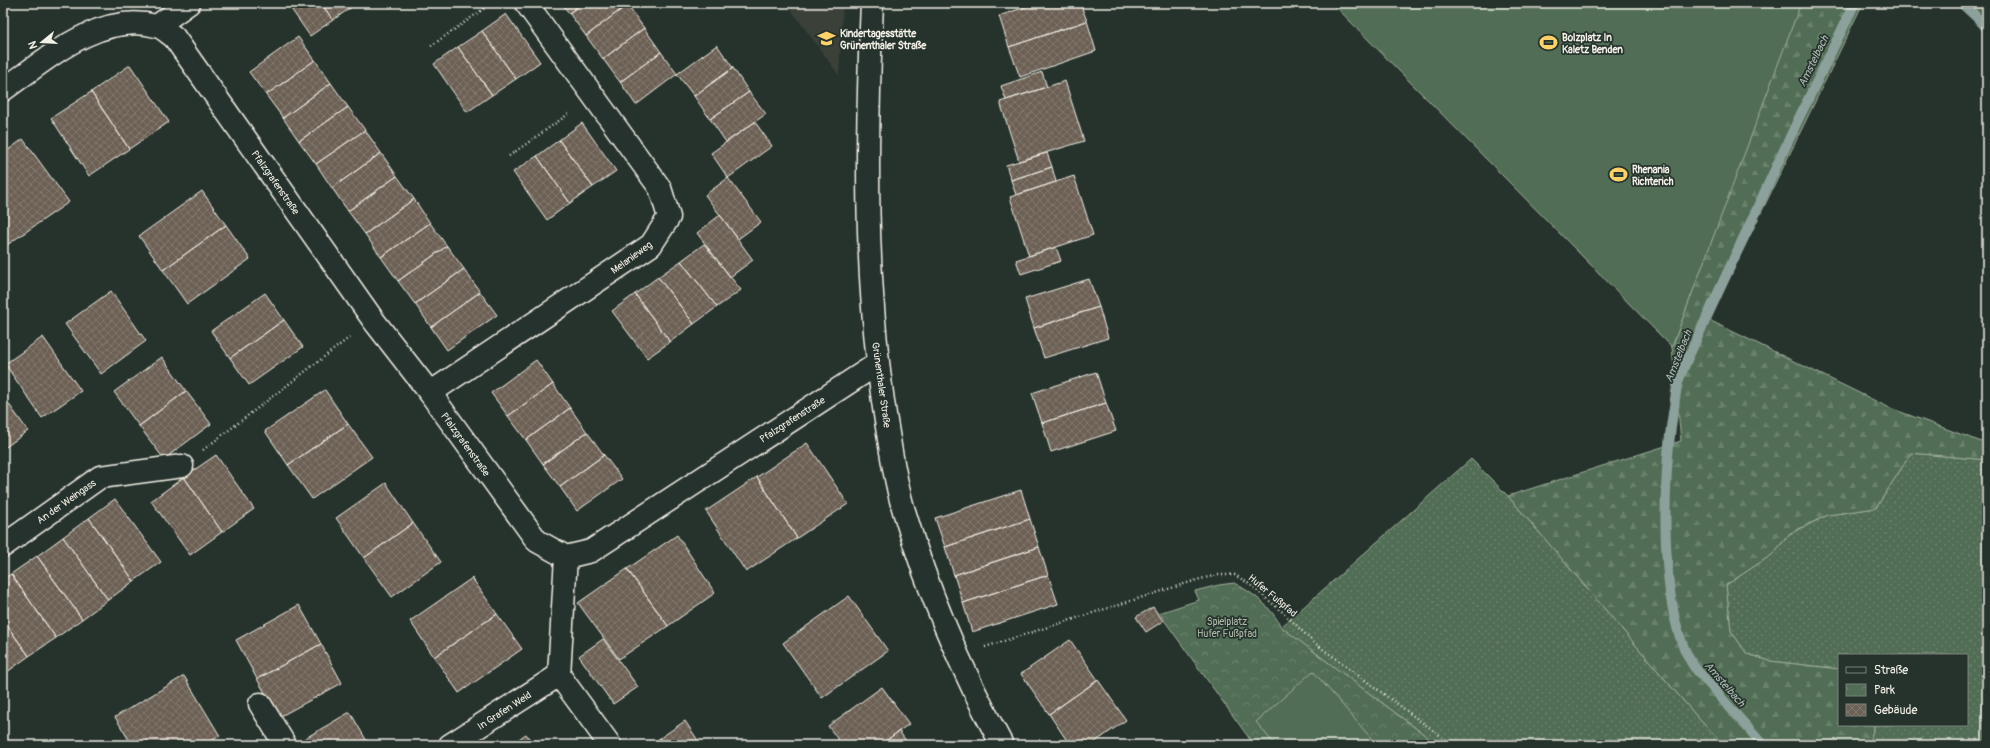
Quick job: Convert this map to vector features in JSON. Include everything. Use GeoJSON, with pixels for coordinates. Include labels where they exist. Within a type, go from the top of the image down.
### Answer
{"type":"FeatureCollection","features":[{"type":"Feature","properties":{"kind":"street"},"geometry":{"type":"LineString","coordinates":[[157,26],[189,3]]}},
{"type":"Feature","properties":{"kind":"street","name":"Melanieweg"},"geometry":{"type":"LineString","coordinates":[[430,393],[651,244],[669,216],[660,188],[526,3]]}},
{"type":"Feature","properties":{"kind":"street","name":"Grünenthaler Straße"},"geometry":{"type":"LineString","coordinates":[[872,3],[867,210],[877,364],[896,480],[904,511],[946,631],[1002,745]]}},
{"type":"Feature","properties":{"kind":"street","name":"Pfalzgrafenstraße"},"geometry":{"type":"LineString","coordinates":[[3,90],[66,47],[91,32],[111,26],[134,23],[157,26],[174,37],[374,321],[430,393],[537,541],[566,557],[591,551],[877,364]]}},
{"type":"Feature","properties":{"kind":"street","name":"An der Weingass"},"geometry":{"type":"LineString","coordinates":[[3,546],[100,477],[182,466]]}},
{"type":"Feature","properties":{"kind":"street"},"geometry":{"type":"LineString","coordinates":[[566,557],[559,675],[610,745]]}},
{"type":"Feature","properties":{"kind":"street","name":"In Grafen Weid"},"geometry":{"type":"LineString","coordinates":[[450,745],[559,675]]}},
{"type":"Feature","properties":{"kind":"street"},"geometry":{"type":"LineString","coordinates":[[260,704],[285,745]]}},
{"type":"Feature","properties":{"kind":"path"},"geometry":{"type":"LineString","coordinates":[[431,46],[492,3]]}},
{"type":"Feature","properties":{"kind":"path"},"geometry":{"type":"LineString","coordinates":[[509,156],[593,96]]}},
{"type":"Feature","properties":{"kind":"path"},"geometry":{"type":"LineString","coordinates":[[182,466],[374,321]]}},
{"type":"Feature","properties":{"kind":"path","name":"Hufer Fußpfad"},"geometry":{"type":"LineString","coordinates":[[958,656],[1200,580],[1218,575],[1235,575],[1248,583],[1285,614],[1312,641],[1453,745]]}},
{"type":"Feature","properties":{"kind":"shaded area","name":"Kindertagesstätte Grünenthaler Straße"},"geometry":{"type":"Polygon","coordinates":[[[786,3],[843,3],[839,75],[786,3]]]}},
{"type":"Feature","properties":{"kind":"green space","name":"Rhenania Richterich"},"geometry":{"type":"Polygon","coordinates":[[[1332,3],[1801,3],[1672,347],[1332,3]]]}},
{"type":"Feature","properties":{"kind":"green space"},"geometry":{"type":"Polygon","coordinates":[[[1799,3],[1863,3],[1709,320],[1890,408],[1987,444],[1987,460],[1911,453],[1876,508],[1828,515],[1790,533],[1773,554],[1726,585],[1731,631],[1747,654],[1770,661],[1838,669],[1838,726],[1875,726],[1868,745],[1724,745],[1699,719],[1508,496],[1681,441],[1672,347],[1799,3]]]}},
{"type":"Feature","properties":{"kind":"green space"},"geometry":{"type":"Polygon","coordinates":[[[1958,3],[1987,3],[1987,33],[1961,9],[1958,3]]]}},
{"type":"Feature","properties":{"kind":"green space"},"geometry":{"type":"Polygon","coordinates":[[[1911,453],[1987,460],[1987,745],[1868,745],[1875,726],[1968,726],[1968,654],[1838,654],[1838,669],[1770,661],[1747,654],[1731,631],[1726,585],[1773,554],[1790,534],[1828,515],[1876,508],[1911,453]]]}},
{"type":"Feature","properties":{"kind":"green space"},"geometry":{"type":"Polygon","coordinates":[[[1471,459],[1508,496],[1699,719],[1724,745],[1438,745],[1281,627],[1471,459]]]}},
{"type":"Feature","properties":{"kind":"green space","name":"Spielplatz Hufer Fußpfad"},"geometry":{"type":"Polygon","coordinates":[[[1234,583],[1261,601],[1273,613],[1281,627],[1438,745],[1254,745],[1159,613],[1199,600],[1195,591],[1234,583]]]}},
{"type":"Feature","properties":{"kind":"green space"},"geometry":{"type":"Polygon","coordinates":[[[1313,671],[1377,745],[1275,745],[1256,722],[1313,671]]]}},
{"type":"Feature","properties":{"kind":"building"},"geometry":{"type":"Polygon","coordinates":[[[287,3],[321,3],[333,20],[310,36],[287,3]]]}},
{"type":"Feature","properties":{"kind":"building"},"geometry":{"type":"Polygon","coordinates":[[[321,3],[355,3],[356,4],[333,20],[321,3]]]}},
{"type":"Feature","properties":{"kind":"building"},"geometry":{"type":"Polygon","coordinates":[[[561,3],[583,3],[569,13],[561,3]]]}},
{"type":"Feature","properties":{"kind":"building"},"geometry":{"type":"Polygon","coordinates":[[[583,3],[626,3],[627,5],[586,36],[569,13],[583,3]]]}},
{"type":"Feature","properties":{"kind":"building"},"geometry":{"type":"Polygon","coordinates":[[[1026,3],[1037,3],[1028,6],[1026,3]]]}},
{"type":"Feature","properties":{"kind":"building"},"geometry":{"type":"Polygon","coordinates":[[[1037,3],[1080,3],[1087,21],[1009,47],[999,16],[1037,3]]]}},
{"type":"Feature","properties":{"kind":"building"},"geometry":{"type":"Polygon","coordinates":[[[627,5],[644,28],[603,59],[586,36],[627,5]]]}},
{"type":"Feature","properties":{"kind":"building"},"geometry":{"type":"Polygon","coordinates":[[[506,14],[540,62],[516,79],[482,31],[506,14]]]}},
{"type":"Feature","properties":{"kind":"building"},"geometry":{"type":"Polygon","coordinates":[[[1087,21],[1096,51],[1020,77],[1009,47],[1087,21]]]}},
{"type":"Feature","properties":{"kind":"building"},"geometry":{"type":"Polygon","coordinates":[[[644,28],[661,52],[620,82],[603,59],[644,28]]]}},
{"type":"Feature","properties":{"kind":"building"},"geometry":{"type":"Polygon","coordinates":[[[482,31],[516,79],[492,95],[458,47],[482,31]]]}},
{"type":"Feature","properties":{"kind":"building"},"geometry":{"type":"Polygon","coordinates":[[[298,37],[315,60],[266,95],[249,72],[298,37]]]}},
{"type":"Feature","properties":{"kind":"building"},"geometry":{"type":"Polygon","coordinates":[[[717,45],[733,68],[694,96],[677,74],[717,45]]]}},
{"type":"Feature","properties":{"kind":"building"},"geometry":{"type":"Polygon","coordinates":[[[458,47],[492,95],[467,112],[434,64],[458,47]]]}},
{"type":"Feature","properties":{"kind":"building"},"geometry":{"type":"Polygon","coordinates":[[[661,52],[677,74],[636,105],[620,82],[661,52]]]}},
{"type":"Feature","properties":{"kind":"building"},"geometry":{"type":"Polygon","coordinates":[[[315,60],[331,83],[283,118],[266,95],[315,60]]]}},
{"type":"Feature","properties":{"kind":"building"},"geometry":{"type":"Polygon","coordinates":[[[130,65],[169,122],[129,149],[91,92],[130,65]]]}},
{"type":"Feature","properties":{"kind":"building"},"geometry":{"type":"Polygon","coordinates":[[[733,68],[749,92],[710,119],[694,96],[733,68]]]}},
{"type":"Feature","properties":{"kind":"building"},"geometry":{"type":"Polygon","coordinates":[[[1042,72],[1047,87],[1006,100],[1001,86],[1042,72]]]}},
{"type":"Feature","properties":{"kind":"building"},"geometry":{"type":"Polygon","coordinates":[[[1065,81],[1084,141],[1019,161],[1000,102],[1065,81]]]}},
{"type":"Feature","properties":{"kind":"building"},"geometry":{"type":"Polygon","coordinates":[[[331,83],[348,107],[299,141],[283,118],[331,83]]]}},
{"type":"Feature","properties":{"kind":"building"},"geometry":{"type":"Polygon","coordinates":[[[91,92],[129,149],[89,176],[51,118],[91,92]]]}},
{"type":"Feature","properties":{"kind":"building"},"geometry":{"type":"Polygon","coordinates":[[[749,92],[766,114],[726,142],[710,119],[749,92]]]}},
{"type":"Feature","properties":{"kind":"building"},"geometry":{"type":"Polygon","coordinates":[[[348,107],[365,130],[316,164],[299,141],[348,107]]]}},
{"type":"Feature","properties":{"kind":"building"},"geometry":{"type":"Polygon","coordinates":[[[755,122],[772,146],[728,178],[711,153],[755,122]]]}},
{"type":"Feature","properties":{"kind":"building"},"geometry":{"type":"Polygon","coordinates":[[[582,123],[616,171],[593,187],[559,140],[582,123]]]}},
{"type":"Feature","properties":{"kind":"building"},"geometry":{"type":"Polygon","coordinates":[[[365,130],[381,153],[332,188],[316,164],[365,130]]]}},
{"type":"Feature","properties":{"kind":"building"},"geometry":{"type":"Polygon","coordinates":[[[23,139],[69,202],[4,247],[3,154],[23,139]]]}},
{"type":"Feature","properties":{"kind":"building"},"geometry":{"type":"Polygon","coordinates":[[[559,140],[593,187],[570,203],[537,156],[559,140]]]}},
{"type":"Feature","properties":{"kind":"building"},"geometry":{"type":"Polygon","coordinates":[[[381,153],[397,176],[348,211],[332,188],[381,153]]]}},
{"type":"Feature","properties":{"kind":"building"},"geometry":{"type":"Polygon","coordinates":[[[1047,153],[1052,167],[1011,180],[1006,165],[1047,153]]]}},
{"type":"Feature","properties":{"kind":"building"},"geometry":{"type":"Polygon","coordinates":[[[537,156],[570,203],[547,220],[513,172],[537,156]]]}},
{"type":"Feature","properties":{"kind":"building"},"geometry":{"type":"Polygon","coordinates":[[[1052,167],[1056,182],[1016,195],[1011,180],[1052,167]]]}},
{"type":"Feature","properties":{"kind":"building"},"geometry":{"type":"Polygon","coordinates":[[[397,176],[414,199],[365,234],[348,211],[397,176]]]}},
{"type":"Feature","properties":{"kind":"building"},"geometry":{"type":"Polygon","coordinates":[[[1074,176],[1093,235],[1029,256],[1010,197],[1074,176]]]}},
{"type":"Feature","properties":{"kind":"building"},"geometry":{"type":"Polygon","coordinates":[[[728,178],[761,222],[738,239],[705,195],[728,178]]]}},
{"type":"Feature","properties":{"kind":"building"},"geometry":{"type":"Polygon","coordinates":[[[202,191],[226,225],[163,270],[139,236],[202,191]]]}},
{"type":"Feature","properties":{"kind":"building"},"geometry":{"type":"Polygon","coordinates":[[[414,199],[430,223],[381,257],[365,234],[414,199]]]}},
{"type":"Feature","properties":{"kind":"building"},"geometry":{"type":"Polygon","coordinates":[[[720,215],[753,260],[730,277],[697,233],[720,215]]]}},
{"type":"Feature","properties":{"kind":"building"},"geometry":{"type":"Polygon","coordinates":[[[430,223],[447,246],[398,281],[381,257],[430,223]]]}},
{"type":"Feature","properties":{"kind":"building"},"geometry":{"type":"Polygon","coordinates":[[[226,225],[250,259],[187,304],[163,270],[226,225]]]}},
{"type":"Feature","properties":{"kind":"building"},"geometry":{"type":"Polygon","coordinates":[[[704,244],[741,290],[717,307],[681,261],[704,244]]]}},
{"type":"Feature","properties":{"kind":"building"},"geometry":{"type":"Polygon","coordinates":[[[447,246],[464,269],[415,304],[398,281],[447,246]]]}},
{"type":"Feature","properties":{"kind":"building"},"geometry":{"type":"Polygon","coordinates":[[[1056,247],[1061,261],[1021,274],[1016,260],[1056,247]]]}},
{"type":"Feature","properties":{"kind":"building"},"geometry":{"type":"Polygon","coordinates":[[[681,261],[717,307],[694,324],[658,277],[681,261]]]}},
{"type":"Feature","properties":{"kind":"building"},"geometry":{"type":"Polygon","coordinates":[[[464,269],[480,292],[431,327],[415,304],[464,269]]]}},
{"type":"Feature","properties":{"kind":"building"},"geometry":{"type":"Polygon","coordinates":[[[658,277],[694,324],[670,342],[635,294],[658,277]]]}},
{"type":"Feature","properties":{"kind":"building"},"geometry":{"type":"Polygon","coordinates":[[[1089,279],[1099,307],[1034,328],[1025,299],[1089,279]]]}},
{"type":"Feature","properties":{"kind":"building"},"geometry":{"type":"Polygon","coordinates":[[[111,291],[146,341],[101,374],[65,324],[111,291]]]}},
{"type":"Feature","properties":{"kind":"building"},"geometry":{"type":"Polygon","coordinates":[[[480,292],[497,315],[447,350],[431,327],[480,292]]]}},
{"type":"Feature","properties":{"kind":"building"},"geometry":{"type":"Polygon","coordinates":[[[265,293],[284,320],[230,358],[211,331],[265,293]]]}},
{"type":"Feature","properties":{"kind":"building"},"geometry":{"type":"Polygon","coordinates":[[[635,294],[670,342],[647,358],[612,311],[635,294]]]}},
{"type":"Feature","properties":{"kind":"building"},"geometry":{"type":"Polygon","coordinates":[[[1099,307],[1108,338],[1044,358],[1034,328],[1099,307]]]}},
{"type":"Feature","properties":{"kind":"building"},"geometry":{"type":"Polygon","coordinates":[[[284,320],[303,347],[249,385],[230,358],[284,320]]]}},
{"type":"Feature","properties":{"kind":"building"},"geometry":{"type":"Polygon","coordinates":[[[43,337],[81,391],[42,418],[5,364],[43,337]]]}},
{"type":"Feature","properties":{"kind":"building"},"geometry":{"type":"Polygon","coordinates":[[[162,357],[186,391],[139,426],[114,392],[162,357]]]}},
{"type":"Feature","properties":{"kind":"building"},"geometry":{"type":"Polygon","coordinates":[[[536,360],[553,384],[508,416],[491,393],[536,360]]]}},
{"type":"Feature","properties":{"kind":"building"},"geometry":{"type":"Polygon","coordinates":[[[1096,372],[1106,403],[1042,423],[1032,393],[1096,372]]]}},
{"type":"Feature","properties":{"kind":"building"},"geometry":{"type":"Polygon","coordinates":[[[553,384],[570,408],[526,440],[508,416],[553,384]]]}},
{"type":"Feature","properties":{"kind":"building"},"geometry":{"type":"Polygon","coordinates":[[[325,390],[348,424],[288,465],[265,431],[325,390]]]}},
{"type":"Feature","properties":{"kind":"building"},"geometry":{"type":"Polygon","coordinates":[[[186,391],[211,424],[164,459],[139,426],[186,391]]]}},
{"type":"Feature","properties":{"kind":"building"},"geometry":{"type":"Polygon","coordinates":[[[3,396],[28,431],[3,449],[3,396]]]}},
{"type":"Feature","properties":{"kind":"building"},"geometry":{"type":"Polygon","coordinates":[[[1106,403],[1116,431],[1051,452],[1042,423],[1106,403]]]}},
{"type":"Feature","properties":{"kind":"building"},"geometry":{"type":"Polygon","coordinates":[[[570,408],[587,432],[543,464],[526,440],[570,408]]]}},
{"type":"Feature","properties":{"kind":"building"},"geometry":{"type":"Polygon","coordinates":[[[348,424],[372,457],[312,499],[288,465],[348,424]]]}},
{"type":"Feature","properties":{"kind":"building"},"geometry":{"type":"Polygon","coordinates":[[[587,432],[604,455],[560,487],[543,464],[587,432]]]}},
{"type":"Feature","properties":{"kind":"building"},"geometry":{"type":"Polygon","coordinates":[[[807,443],[848,504],[797,538],[757,477],[807,443]]]}},
{"type":"Feature","properties":{"kind":"building"},"geometry":{"type":"Polygon","coordinates":[[[216,455],[254,509],[222,532],[184,477],[216,455]]]}},
{"type":"Feature","properties":{"kind":"building"},"geometry":{"type":"Polygon","coordinates":[[[604,455],[622,479],[577,511],[560,487],[604,455]]]}},
{"type":"Feature","properties":{"kind":"building"},"geometry":{"type":"Polygon","coordinates":[[[184,477],[222,532],[190,555],[151,501],[184,477]]]}},
{"type":"Feature","properties":{"kind":"building"},"geometry":{"type":"Polygon","coordinates":[[[757,477],[797,538],[746,572],[706,511],[757,477]]]}},
{"type":"Feature","properties":{"kind":"building"},"geometry":{"type":"Polygon","coordinates":[[[386,483],[413,523],[364,558],[336,518],[386,483]]]}},
{"type":"Feature","properties":{"kind":"building"},"geometry":{"type":"Polygon","coordinates":[[[1021,490],[1030,519],[945,547],[935,518],[1021,490]]]}},
{"type":"Feature","properties":{"kind":"building"},"geometry":{"type":"Polygon","coordinates":[[[115,499],[161,562],[134,581],[89,518],[115,499]]]}},
{"type":"Feature","properties":{"kind":"building"},"geometry":{"type":"Polygon","coordinates":[[[89,518],[134,581],[108,600],[63,537],[89,518]]]}},
{"type":"Feature","properties":{"kind":"building"},"geometry":{"type":"Polygon","coordinates":[[[1030,519],[1039,547],[954,575],[945,547],[1030,519]]]}},
{"type":"Feature","properties":{"kind":"building"},"geometry":{"type":"Polygon","coordinates":[[[413,523],[441,562],[392,597],[364,558],[413,523]]]}},
{"type":"Feature","properties":{"kind":"building"},"geometry":{"type":"Polygon","coordinates":[[[677,535],[715,593],[668,626],[627,569],[677,535]]]}},
{"type":"Feature","properties":{"kind":"building"},"geometry":{"type":"Polygon","coordinates":[[[63,537],[108,600],[82,619],[37,556],[63,537]]]}},
{"type":"Feature","properties":{"kind":"building"},"geometry":{"type":"Polygon","coordinates":[[[1039,547],[1048,575],[963,603],[954,575],[1039,547]]]}},
{"type":"Feature","properties":{"kind":"building"},"geometry":{"type":"Polygon","coordinates":[[[37,556],[82,619],[56,638],[11,574],[37,556]]]}},
{"type":"Feature","properties":{"kind":"building"},"geometry":{"type":"Polygon","coordinates":[[[627,569],[668,626],[619,659],[578,603],[627,569]]]}},
{"type":"Feature","properties":{"kind":"building"},"geometry":{"type":"Polygon","coordinates":[[[11,574],[56,638],[29,656],[3,620],[3,579],[11,574]]]}},
{"type":"Feature","properties":{"kind":"building"},"geometry":{"type":"Polygon","coordinates":[[[1048,575],[1058,604],[972,632],[963,603],[1048,575]]]}},
{"type":"Feature","properties":{"kind":"building"},"geometry":{"type":"Polygon","coordinates":[[[472,578],[497,614],[434,657],[410,621],[472,578]]]}},
{"type":"Feature","properties":{"kind":"building"},"geometry":{"type":"Polygon","coordinates":[[[849,596],[888,651],[822,698],[783,643],[849,596]]]}},
{"type":"Feature","properties":{"kind":"building"},"geometry":{"type":"Polygon","coordinates":[[[299,605],[321,644],[257,679],[236,640],[299,605]]]}},
{"type":"Feature","properties":{"kind":"building"},"geometry":{"type":"Polygon","coordinates":[[[1153,607],[1163,621],[1146,632],[1136,617],[1153,607]]]}},
{"type":"Feature","properties":{"kind":"building"},"geometry":{"type":"Polygon","coordinates":[[[497,614],[522,649],[459,693],[434,657],[497,614]]]}},
{"type":"Feature","properties":{"kind":"building"},"geometry":{"type":"Polygon","coordinates":[[[3,620],[29,656],[3,675],[3,620]]]}},
{"type":"Feature","properties":{"kind":"building"},"geometry":{"type":"Polygon","coordinates":[[[603,639],[638,687],[613,704],[579,656],[603,639]]]}},
{"type":"Feature","properties":{"kind":"building"},"geometry":{"type":"Polygon","coordinates":[[[1070,640],[1098,680],[1049,714],[1021,674],[1070,640]]]}},
{"type":"Feature","properties":{"kind":"building"},"geometry":{"type":"Polygon","coordinates":[[[321,644],[342,683],[279,717],[257,679],[321,644]]]}},
{"type":"Feature","properties":{"kind":"building"},"geometry":{"type":"Polygon","coordinates":[[[184,676],[220,736],[204,745],[132,745],[115,717],[184,676]]]}},
{"type":"Feature","properties":{"kind":"building"},"geometry":{"type":"Polygon","coordinates":[[[1098,680],[1126,720],[1091,745],[1070,745],[1049,714],[1098,680]]]}},
{"type":"Feature","properties":{"kind":"building"},"geometry":{"type":"Polygon","coordinates":[[[882,687],[909,724],[880,745],[842,745],[828,726],[882,687]]]}},
{"type":"Feature","properties":{"kind":"building"},"geometry":{"type":"Polygon","coordinates":[[[350,712],[369,745],[299,745],[297,743],[350,712]]]}},
{"type":"Feature","properties":{"kind":"building"},"geometry":{"type":"Polygon","coordinates":[[[685,721],[701,745],[650,745],[685,721]]]}},
{"type":"Feature","properties":{"kind":"building"},"geometry":{"type":"Polygon","coordinates":[[[899,731],[909,745],[880,745],[899,731]]]}},
{"type":"Feature","properties":{"kind":"building"},"geometry":{"type":"Polygon","coordinates":[[[526,734],[534,745],[510,745],[526,734]]]}},
{"type":"Feature","properties":{"kind":"waterway","name":"Amstelbach"},"geometry":{"type":"LineString","coordinates":[[1763,745],[1695,668],[1683,644],[1674,615],[1666,544],[1667,472],[1670,440],[1677,387],[1687,360],[1797,122],[1855,3]]}},
{"type":"Feature","properties":{"kind":"waterway"},"geometry":{"type":"LineString","coordinates":[[1963,3],[1987,28]]}},
{"type":"Feature","properties":{"kind":"place","name":"Kindertagesstätte Grünenthaler Straße"},"geometry":{"type":"Point","coordinates":[827,39]}},
{"type":"Feature","properties":{"kind":"place","name":"Bolzplatz In Kaletz Benden"},"geometry":{"type":"Point","coordinates":[1549,43]}},
{"type":"Feature","properties":{"kind":"place","name":"Rhenania Richterich"},"geometry":{"type":"Point","coordinates":[1619,175]}}]}
